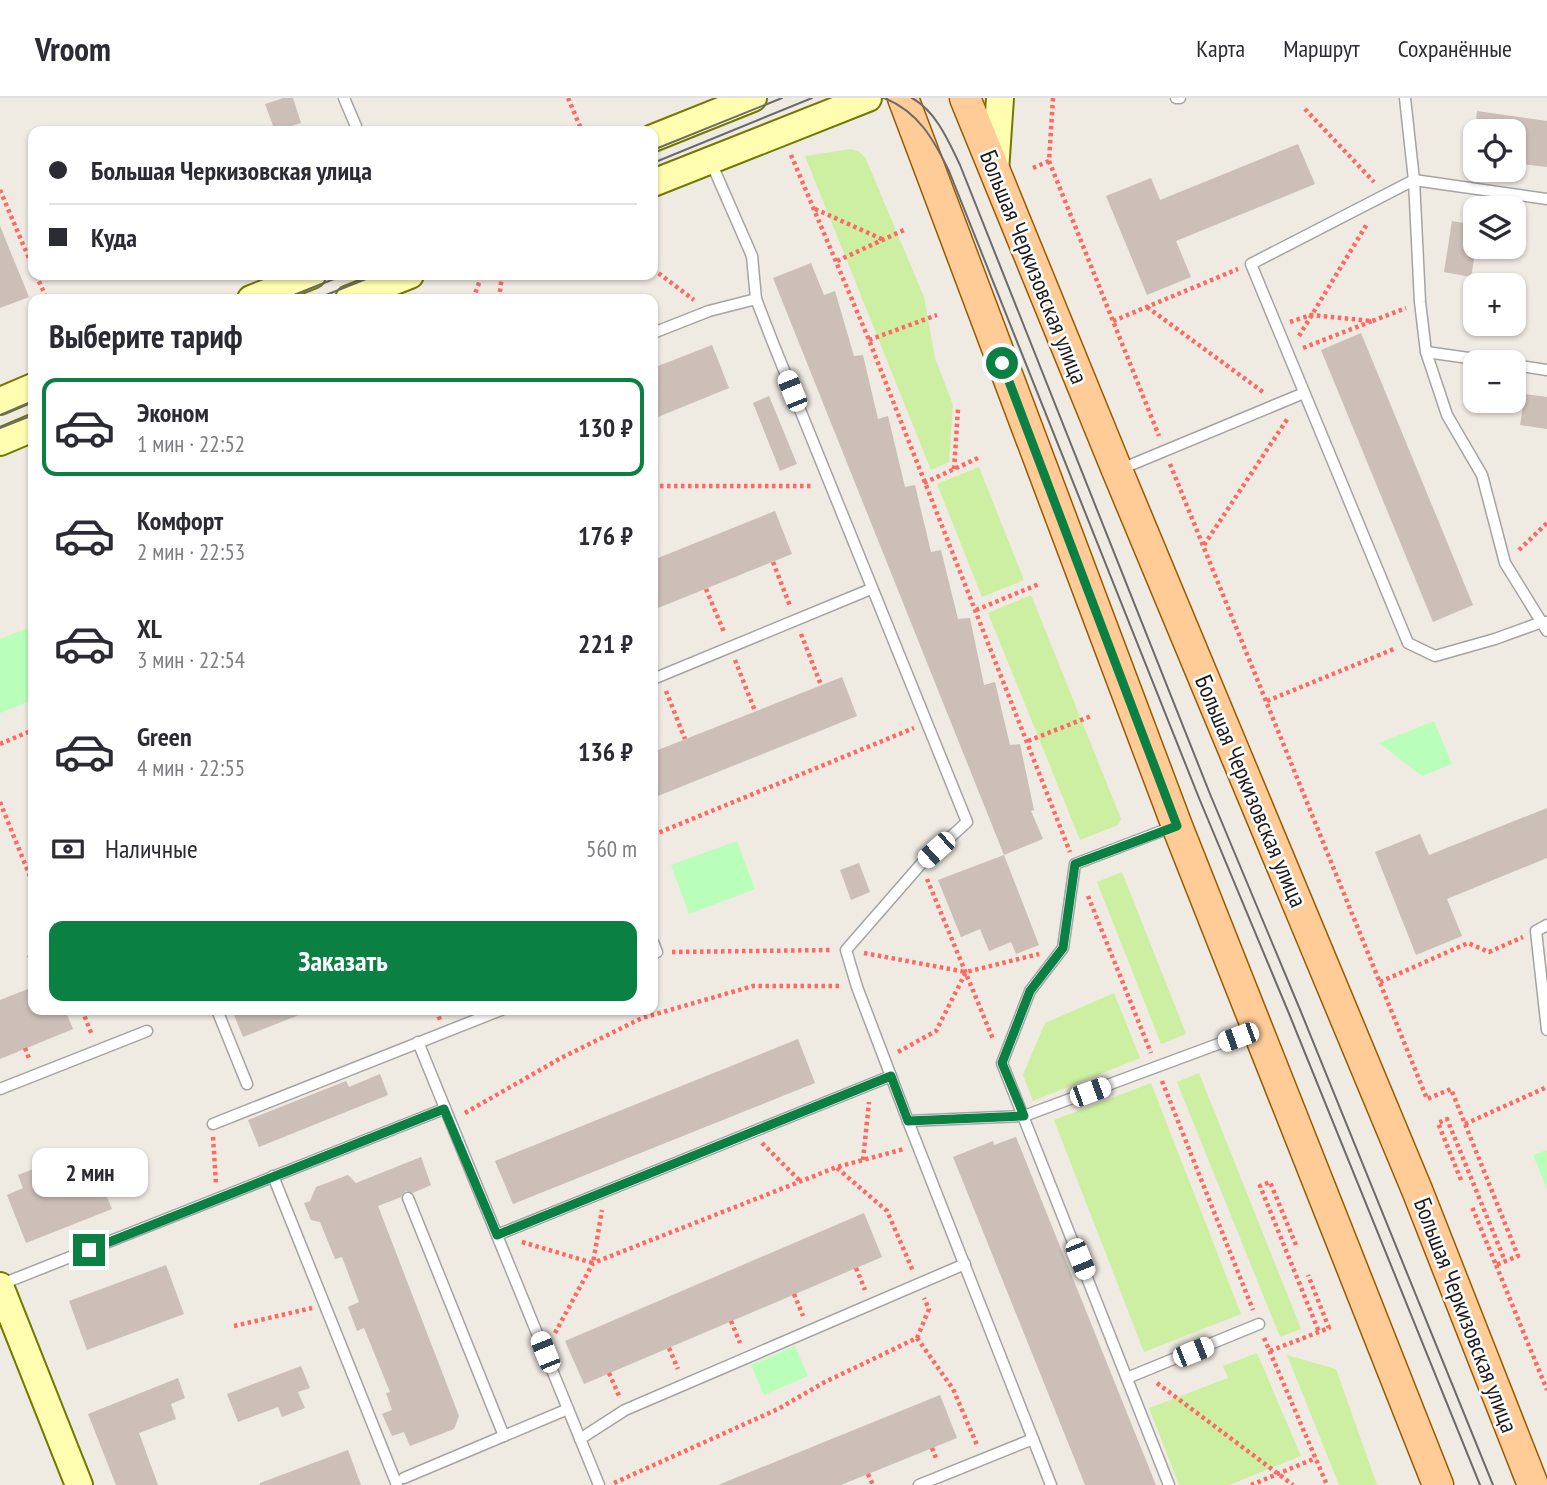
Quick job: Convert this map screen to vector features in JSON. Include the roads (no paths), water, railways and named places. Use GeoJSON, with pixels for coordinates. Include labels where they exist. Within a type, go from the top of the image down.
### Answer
{"type":"FeatureCollection","features":[{"type":"Feature","properties":{"kind":"main road"},"geometry":{"type":"LineString","coordinates":[[903,98],[1177,826],[1438,1485]]}},
{"type":"Feature","properties":{"kind":"main road","name":"Большая Черкизовская улица"},"geometry":{"type":"LineString","coordinates":[[965,98],[1117,470],[1418,1190],[1533,1485]]}},
{"type":"Feature","properties":{"kind":"street"},"geometry":{"type":"LineString","coordinates":[[658,136],[753,98]]}},
{"type":"Feature","properties":{"kind":"street"},"geometry":{"type":"LineString","coordinates":[[658,181],[867,98]]}},
{"type":"Feature","properties":{"kind":"street"},"geometry":{"type":"LineString","coordinates":[[995,172],[1000,98]]}},
{"type":"Feature","properties":{"kind":"street"},"geometry":{"type":"LineString","coordinates":[[264,294],[299,280]]}},
{"type":"Feature","properties":{"kind":"street"},"geometry":{"type":"LineString","coordinates":[[362,294],[394,281]]}},
{"type":"Feature","properties":{"kind":"street"},"geometry":{"type":"LineString","coordinates":[[0,401],[28,389]]}},
{"type":"Feature","properties":{"kind":"street"},"geometry":{"type":"LineString","coordinates":[[0,442],[28,430]]}},
{"type":"Feature","properties":{"kind":"street"},"geometry":{"type":"LineString","coordinates":[[0,1285],[79,1485]]}},
{"type":"Feature","properties":{"kind":"lane"},"geometry":{"type":"LineString","coordinates":[[344,98],[356,126]]}},
{"type":"Feature","properties":{"kind":"lane"},"geometry":{"type":"LineString","coordinates":[[1405,98],[1414,180],[1420,302],[1426,352],[1447,415],[1482,475],[1505,562],[1545,625],[1435,656],[1408,643],[1251,264],[1414,180],[1547,199]]}},
{"type":"Feature","properties":{"kind":"lane"},"geometry":{"type":"LineString","coordinates":[[710,160],[752,256],[756,299],[967,822],[921,864],[846,950],[857,987],[908,1121],[1051,1485]]}},
{"type":"Feature","properties":{"kind":"lane"},"geometry":{"type":"LineString","coordinates":[[658,331],[709,311],[756,299]]}},
{"type":"Feature","properties":{"kind":"lane"},"geometry":{"type":"LineString","coordinates":[[1426,352],[1463,357]]}},
{"type":"Feature","properties":{"kind":"lane"},"geometry":{"type":"LineString","coordinates":[[1526,367],[1547,370]]}},
{"type":"Feature","properties":{"kind":"lane"},"geometry":{"type":"LineString","coordinates":[[1117,470],[1304,393]]}},
{"type":"Feature","properties":{"kind":"lane"},"geometry":{"type":"LineString","coordinates":[[658,677],[872,589]]}},
{"type":"Feature","properties":{"kind":"lane"},"geometry":{"type":"LineString","coordinates":[[1169,1485],[1002,1063],[1030,991],[1063,948],[1075,864],[1177,826]]}},
{"type":"Feature","properties":{"kind":"lane"},"geometry":{"type":"LineString","coordinates":[[1547,925],[1536,931],[1547,1030]]}},
{"type":"Feature","properties":{"kind":"lane"},"geometry":{"type":"LineString","coordinates":[[219,1015],[247,1084]]}},
{"type":"Feature","properties":{"kind":"lane"},"geometry":{"type":"LineString","coordinates":[[213,1124],[488,1015]]}},
{"type":"Feature","properties":{"kind":"lane"},"geometry":{"type":"LineString","coordinates":[[908,1121],[1024,1116],[1257,1030]]}},
{"type":"Feature","properties":{"kind":"lane"},"geometry":{"type":"LineString","coordinates":[[0,1089],[147,1031]]}},
{"type":"Feature","properties":{"kind":"lane"},"geometry":{"type":"LineString","coordinates":[[418,1042],[599,1485]]}},
{"type":"Feature","properties":{"kind":"lane"},"geometry":{"type":"LineString","coordinates":[[497,1235],[891,1076]]}},
{"type":"Feature","properties":{"kind":"lane"},"geometry":{"type":"LineString","coordinates":[[0,1285],[444,1109]]}},
{"type":"Feature","properties":{"kind":"lane"},"geometry":{"type":"LineString","coordinates":[[274,1176],[400,1481],[568,1409]]}},
{"type":"Feature","properties":{"kind":"lane"},"geometry":{"type":"LineString","coordinates":[[408,1198],[504,1436]]}},
{"type":"Feature","properties":{"kind":"lane"},"geometry":{"type":"LineString","coordinates":[[580,1439],[625,1410],[965,1264]]}},
{"type":"Feature","properties":{"kind":"lane"},"geometry":{"type":"LineString","coordinates":[[1127,1378],[1259,1324]]}},
{"type":"Feature","properties":{"kind":"lane"},"geometry":{"type":"LineString","coordinates":[[919,1485],[1033,1439]]}},
{"type":"Feature","properties":{"kind":"tram line"},"geometry":{"type":"LineString","coordinates":[[658,148],[782,98]]}},
{"type":"Feature","properties":{"kind":"tram line"},"geometry":{"type":"LineString","coordinates":[[658,161],[812,98]]}},
{"type":"Feature","properties":{"kind":"tram line"},"geometry":{"type":"LineString","coordinates":[[884,98],[916,119],[931,138],[949,171],[1199,798],[1480,1485]]}},
{"type":"Feature","properties":{"kind":"tram line"},"geometry":{"type":"LineString","coordinates":[[912,98],[935,119],[960,165],[1210,794],[1493,1485]]}},
{"type":"Feature","properties":{"kind":"tram line"},"geometry":{"type":"LineString","coordinates":[[296,294],[332,280]]}},
{"type":"Feature","properties":{"kind":"tram line"},"geometry":{"type":"LineString","coordinates":[[328,294],[364,280]]}},
{"type":"Feature","properties":{"kind":"tram line"},"geometry":{"type":"LineString","coordinates":[[0,415],[28,403]]}},
{"type":"Feature","properties":{"kind":"tram line"},"geometry":{"type":"LineString","coordinates":[[0,428],[28,417]]}}]}
